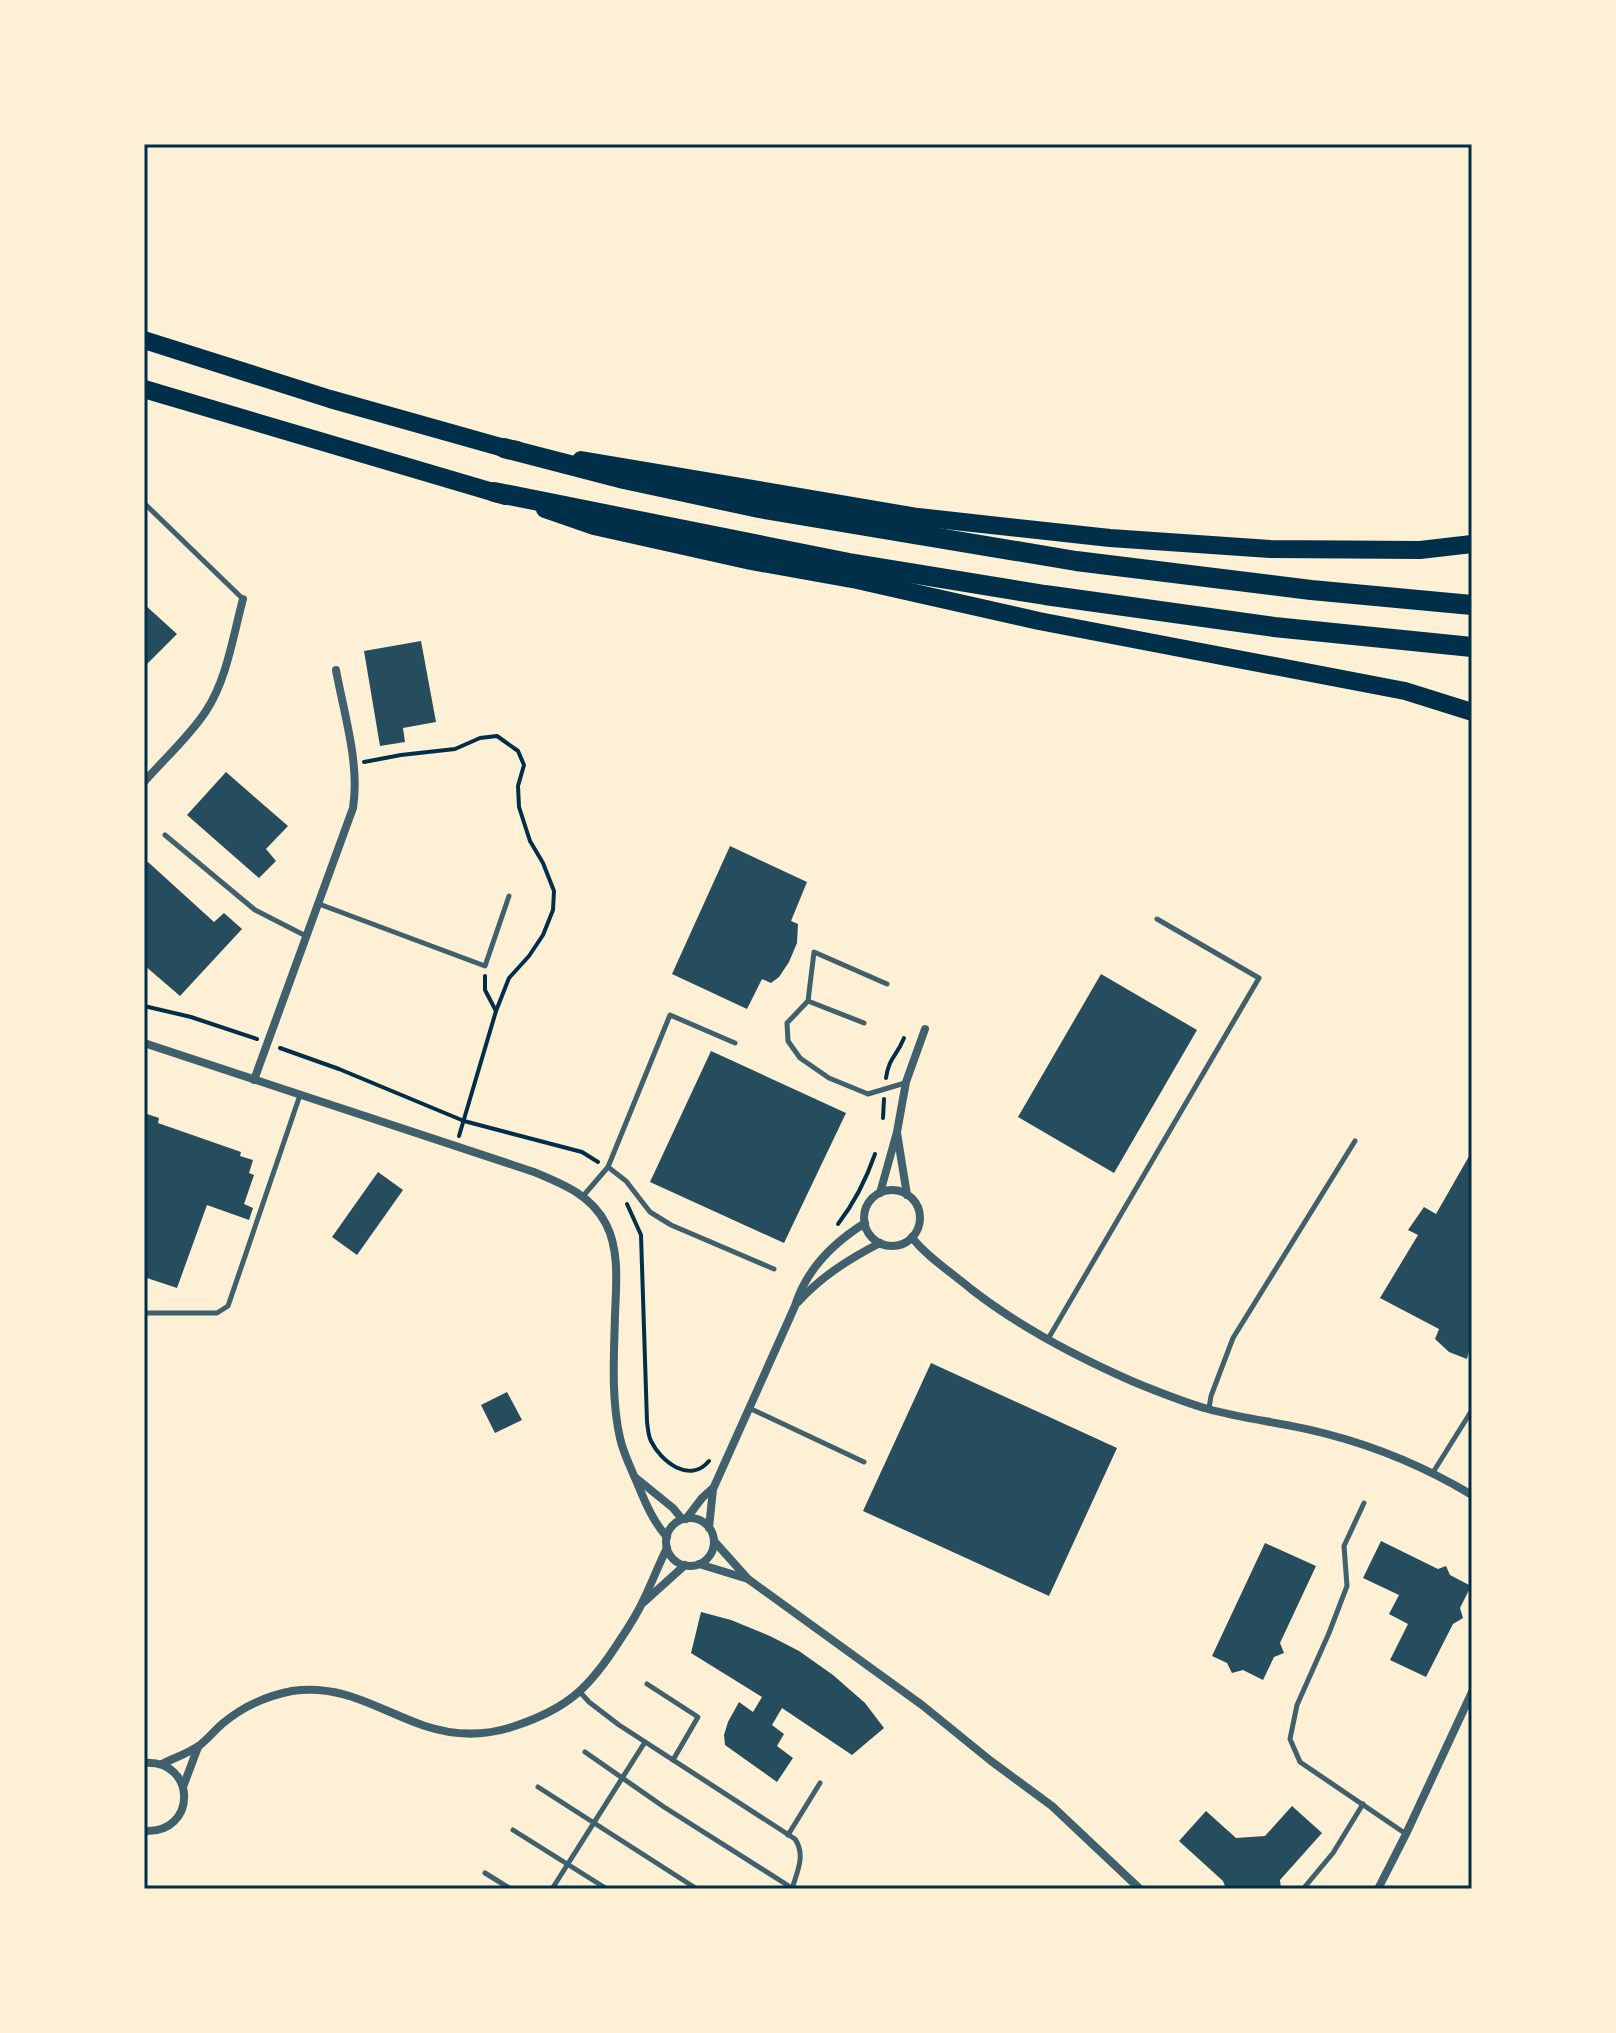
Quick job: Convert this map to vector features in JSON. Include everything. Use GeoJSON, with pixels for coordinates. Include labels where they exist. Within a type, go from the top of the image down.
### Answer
{"type":"FeatureCollection","features":[{"type":"Feature","properties":{"kind":"highway"},"geometry":{"type":"LineString","coordinates":[[144,340],[330,399],[504,448],[624,479],[759,508],[1076,561],[1311,590],[1472,605]]}},
{"type":"Feature","properties":{"kind":"highway"},"geometry":{"type":"LineString","coordinates":[[144,389],[494,492],[609,530],[857,580],[1039,621],[1405,691],[1472,712]]}},
{"type":"Feature","properties":{"kind":"highway"},"geometry":{"type":"LineString","coordinates":[[504,448],[918,517],[1110,538],[1270,549],[1420,550],[1472,544]]}},
{"type":"Feature","properties":{"kind":"highway"},"geometry":{"type":"LineString","coordinates":[[494,492],[849,563],[1045,595],[1274,627],[1472,647]]}},
{"type":"Feature","properties":{"kind":"street"},"geometry":{"type":"LineString","coordinates":[[144,782],[209,706],[221,680],[243,599]]}},
{"type":"Feature","properties":{"kind":"street"},"geometry":{"type":"LineString","coordinates":[[254,1080],[353,808],[356,790],[354,764],[336,670]]}},
{"type":"Feature","properties":{"kind":"street"},"geometry":{"type":"LineString","coordinates":[[880,1193],[897,1132],[906,1082],[925,1029]]}},
{"type":"Feature","properties":{"kind":"street"},"geometry":{"type":"LineString","coordinates":[[144,1043],[534,1172],[584,1195],[606,1223],[614,1251],[616,1422],[625,1456],[650,1513],[667,1537]]}},
{"type":"Feature","properties":{"kind":"street"},"geometry":{"type":"LineString","coordinates":[[897,1132],[907,1195]]}},
{"type":"Feature","properties":{"kind":"street"},"geometry":{"type":"LineString","coordinates":[[898,1191],[914,1201],[919,1210],[918,1229],[912,1237],[897,1245],[873,1239],[865,1223],[867,1206],[880,1193],[898,1191]]}},
{"type":"Feature","properties":{"kind":"street"},"geometry":{"type":"LineString","coordinates":[[865,1223],[826,1254],[799,1292],[713,1489],[709,1528],[714,1541],[748,1579],[910,1696],[1052,1806],[1140,1889]]}},
{"type":"Feature","properties":{"kind":"street"},"geometry":{"type":"LineString","coordinates":[[912,1237],[987,1301],[1048,1340],[1118,1375],[1175,1399],[1209,1409],[1337,1436],[1395,1457],[1472,1495]]}},
{"type":"Feature","properties":{"kind":"street"},"geometry":{"type":"LineString","coordinates":[[795,1306],[831,1271],[880,1243]]}},
{"type":"Feature","properties":{"kind":"street"},"geometry":{"type":"LineString","coordinates":[[635,1478],[684,1519]]}},
{"type":"Feature","properties":{"kind":"street"},"geometry":{"type":"LineString","coordinates":[[684,1519],[713,1489]]}},
{"type":"Feature","properties":{"kind":"street"},"geometry":{"type":"LineString","coordinates":[[144,1763],[162,1764],[198,1747],[252,1703],[310,1689],[352,1695],[444,1732],[473,1734],[506,1729],[530,1721],[553,1711],[592,1681],[642,1605],[675,1523],[698,1519],[709,1528]]}},
{"type":"Feature","properties":{"kind":"street"},"geometry":{"type":"LineString","coordinates":[[699,1564],[710,1554],[714,1541]]}},
{"type":"Feature","properties":{"kind":"street"},"geometry":{"type":"LineString","coordinates":[[667,1548],[673,1558],[685,1565],[699,1564],[748,1579]]}},
{"type":"Feature","properties":{"kind":"street"},"geometry":{"type":"LineString","coordinates":[[642,1605],[685,1565]]}},
{"type":"Feature","properties":{"kind":"street"},"geometry":{"type":"LineString","coordinates":[[1378,1889],[1472,1692]]}},
{"type":"Feature","properties":{"kind":"street"},"geometry":{"type":"LineString","coordinates":[[183,1787],[198,1747]]}},
{"type":"Feature","properties":{"kind":"street"},"geometry":{"type":"LineString","coordinates":[[144,1831],[166,1828],[174,1822],[184,1803],[183,1787],[177,1775],[162,1764]]}},
{"type":"Feature","properties":{"kind":"lane"},"geometry":{"type":"LineString","coordinates":[[144,503],[243,599]]}},
{"type":"Feature","properties":{"kind":"lane"},"geometry":{"type":"LineString","coordinates":[[165,835],[255,910],[307,936]]}},
{"type":"Feature","properties":{"kind":"lane"},"geometry":{"type":"LineString","coordinates":[[319,904],[485,966],[509,896]]}},
{"type":"Feature","properties":{"kind":"lane"},"geometry":{"type":"LineString","coordinates":[[1048,1340],[1259,978],[1157,919]]}},
{"type":"Feature","properties":{"kind":"lane"},"geometry":{"type":"LineString","coordinates":[[887,984],[814,952],[808,1001],[787,1023],[788,1041],[800,1058],[829,1078],[868,1094],[906,1082]]}},
{"type":"Feature","properties":{"kind":"lane"},"geometry":{"type":"LineString","coordinates":[[808,1001],[864,1023]]}},
{"type":"Feature","properties":{"kind":"lane"},"geometry":{"type":"LineString","coordinates":[[584,1195],[608,1167],[670,1015],[735,1043]]}},
{"type":"Feature","properties":{"kind":"lane"},"geometry":{"type":"LineString","coordinates":[[144,1313],[217,1313],[228,1306],[300,1095]]}},
{"type":"Feature","properties":{"kind":"lane"},"geometry":{"type":"LineString","coordinates":[[1209,1409],[1233,1338],[1355,1141]]}},
{"type":"Feature","properties":{"kind":"lane"},"geometry":{"type":"LineString","coordinates":[[608,1167],[626,1181],[650,1212],[671,1225],[774,1269]]}},
{"type":"Feature","properties":{"kind":"lane"},"geometry":{"type":"LineString","coordinates":[[749,1407],[864,1462]]}},
{"type":"Feature","properties":{"kind":"lane"},"geometry":{"type":"LineString","coordinates":[[1432,1474],[1472,1410]]}},
{"type":"Feature","properties":{"kind":"lane"},"geometry":{"type":"LineString","coordinates":[[1364,1503],[1344,1546],[1347,1586],[1297,1705],[1290,1739],[1300,1762],[1406,1834]]}},
{"type":"Feature","properties":{"kind":"lane"},"geometry":{"type":"LineString","coordinates":[[647,1684],[698,1717],[673,1760]]}},
{"type":"Feature","properties":{"kind":"lane"},"geometry":{"type":"LineString","coordinates":[[580,1692],[645,1742],[795,1839],[802,1854],[792,1889],[585,1752]]}},
{"type":"Feature","properties":{"kind":"lane"},"geometry":{"type":"LineString","coordinates":[[552,1889],[645,1742]]}},
{"type":"Feature","properties":{"kind":"lane"},"geometry":{"type":"LineString","coordinates":[[788,1835],[820,1783]]}},
{"type":"Feature","properties":{"kind":"lane"},"geometry":{"type":"LineString","coordinates":[[538,1787],[697,1889]]}},
{"type":"Feature","properties":{"kind":"lane"},"geometry":{"type":"LineString","coordinates":[[1303,1889],[1333,1853],[1363,1804]]}},
{"type":"Feature","properties":{"kind":"lane"},"geometry":{"type":"LineString","coordinates":[[513,1830],[607,1889]]}},
{"type":"Feature","properties":{"kind":"lane"},"geometry":{"type":"LineString","coordinates":[[485,1873],[511,1889]]}},
{"type":"Feature","properties":{"kind":"path"},"geometry":{"type":"LineString","coordinates":[[354,764],[455,749],[480,738],[497,736],[518,751],[524,765],[518,786],[519,807],[530,841],[554,891],[553,910],[543,935],[509,978],[496,1011],[456,1146]]}},
{"type":"Feature","properties":{"kind":"path"},"geometry":{"type":"LineString","coordinates":[[485,966],[485,990],[496,1011]]}},
{"type":"Feature","properties":{"kind":"path"},"geometry":{"type":"LineString","coordinates":[[144,1006],[191,1017],[268,1043],[464,1121],[582,1152],[608,1167]]}},
{"type":"Feature","properties":{"kind":"path"},"geometry":{"type":"LineString","coordinates":[[883,1126],[888,1062],[900,1049],[904,1038]]}},
{"type":"Feature","properties":{"kind":"path"},"geometry":{"type":"LineString","coordinates":[[829,1232],[852,1205],[878,1145]]}},
{"type":"Feature","properties":{"kind":"path"},"geometry":{"type":"LineString","coordinates":[[625,1202],[641,1235],[649,1437],[674,1468],[695,1471],[705,1467],[713,1457]]}},
{"type":"Feature","properties":{"kind":"building"},"geometry":{"type":"Polygon","coordinates":[[[144,604],[177,634],[144,667],[144,604]]]}},
{"type":"Feature","properties":{"kind":"building"},"geometry":{"type":"Polygon","coordinates":[[[421,641],[436,722],[403,728],[405,742],[380,746],[364,651],[421,641]]]}},
{"type":"Feature","properties":{"kind":"building"},"geometry":{"type":"Polygon","coordinates":[[[226,772],[288,826],[266,849],[276,861],[259,878],[187,815],[226,772]]]}},
{"type":"Feature","properties":{"kind":"building"},"geometry":{"type":"Polygon","coordinates":[[[730,846],[807,882],[791,921],[798,924],[797,943],[789,962],[771,983],[762,979],[747,1009],[672,974],[730,846]]]}},
{"type":"Feature","properties":{"kind":"building"},"geometry":{"type":"Polygon","coordinates":[[[148,862],[214,922],[224,913],[242,929],[180,996],[144,965],[144,866],[148,862]]]}},
{"type":"Feature","properties":{"kind":"building"},"geometry":{"type":"Polygon","coordinates":[[[1101,974],[1197,1030],[1114,1173],[1018,1117],[1101,974]]]}},
{"type":"Feature","properties":{"kind":"building"},"geometry":{"type":"Polygon","coordinates":[[[711,1051],[846,1113],[784,1243],[650,1182],[711,1051]]]}},
{"type":"Feature","properties":{"kind":"building"},"geometry":{"type":"Polygon","coordinates":[[[147,1114],[159,1118],[158,1123],[241,1152],[240,1156],[253,1160],[249,1173],[254,1175],[244,1204],[253,1208],[249,1220],[207,1205],[177,1288],[144,1277],[144,1122],[147,1114]]]}},
{"type":"Feature","properties":{"kind":"building"},"geometry":{"type":"Polygon","coordinates":[[[1472,1151],[1472,1353],[1469,1351],[1467,1359],[1449,1352],[1435,1339],[1439,1329],[1380,1298],[1418,1235],[1408,1230],[1424,1207],[1436,1214],[1472,1151]]]}},
{"type":"Feature","properties":{"kind":"building"},"geometry":{"type":"Polygon","coordinates":[[[378,1172],[403,1190],[357,1255],[332,1237],[378,1172]]]}},
{"type":"Feature","properties":{"kind":"building"},"geometry":{"type":"Polygon","coordinates":[[[931,1363],[1117,1448],[1049,1596],[863,1511],[931,1363]]]}},
{"type":"Feature","properties":{"kind":"building"},"geometry":{"type":"Polygon","coordinates":[[[507,1392],[522,1420],[495,1433],[481,1405],[507,1392]]]}},
{"type":"Feature","properties":{"kind":"building"},"geometry":{"type":"Polygon","coordinates":[[[1381,1541],[1438,1569],[1446,1566],[1450,1575],[1471,1586],[1460,1608],[1463,1618],[1453,1624],[1426,1677],[1390,1660],[1408,1624],[1389,1614],[1399,1595],[1363,1578],[1381,1541]]]}},
{"type":"Feature","properties":{"kind":"building"},"geometry":{"type":"Polygon","coordinates":[[[1265,1543],[1316,1566],[1280,1643],[1284,1653],[1274,1657],[1263,1680],[1243,1670],[1232,1673],[1227,1663],[1212,1656],[1265,1543]]]}},
{"type":"Feature","properties":{"kind":"building"},"geometry":{"type":"Polygon","coordinates":[[[701,1612],[731,1620],[799,1651],[865,1703],[884,1728],[852,1755],[782,1708],[772,1725],[784,1734],[777,1746],[793,1758],[777,1782],[725,1745],[728,1722],[739,1702],[753,1712],[762,1697],[691,1653],[701,1612]]]}},
{"type":"Feature","properties":{"kind":"building"},"geometry":{"type":"Polygon","coordinates":[[[1292,1806],[1322,1833],[1280,1880],[1281,1889],[1226,1889],[1223,1881],[1179,1841],[1206,1811],[1236,1838],[1265,1836],[1292,1806]]]}}]}
